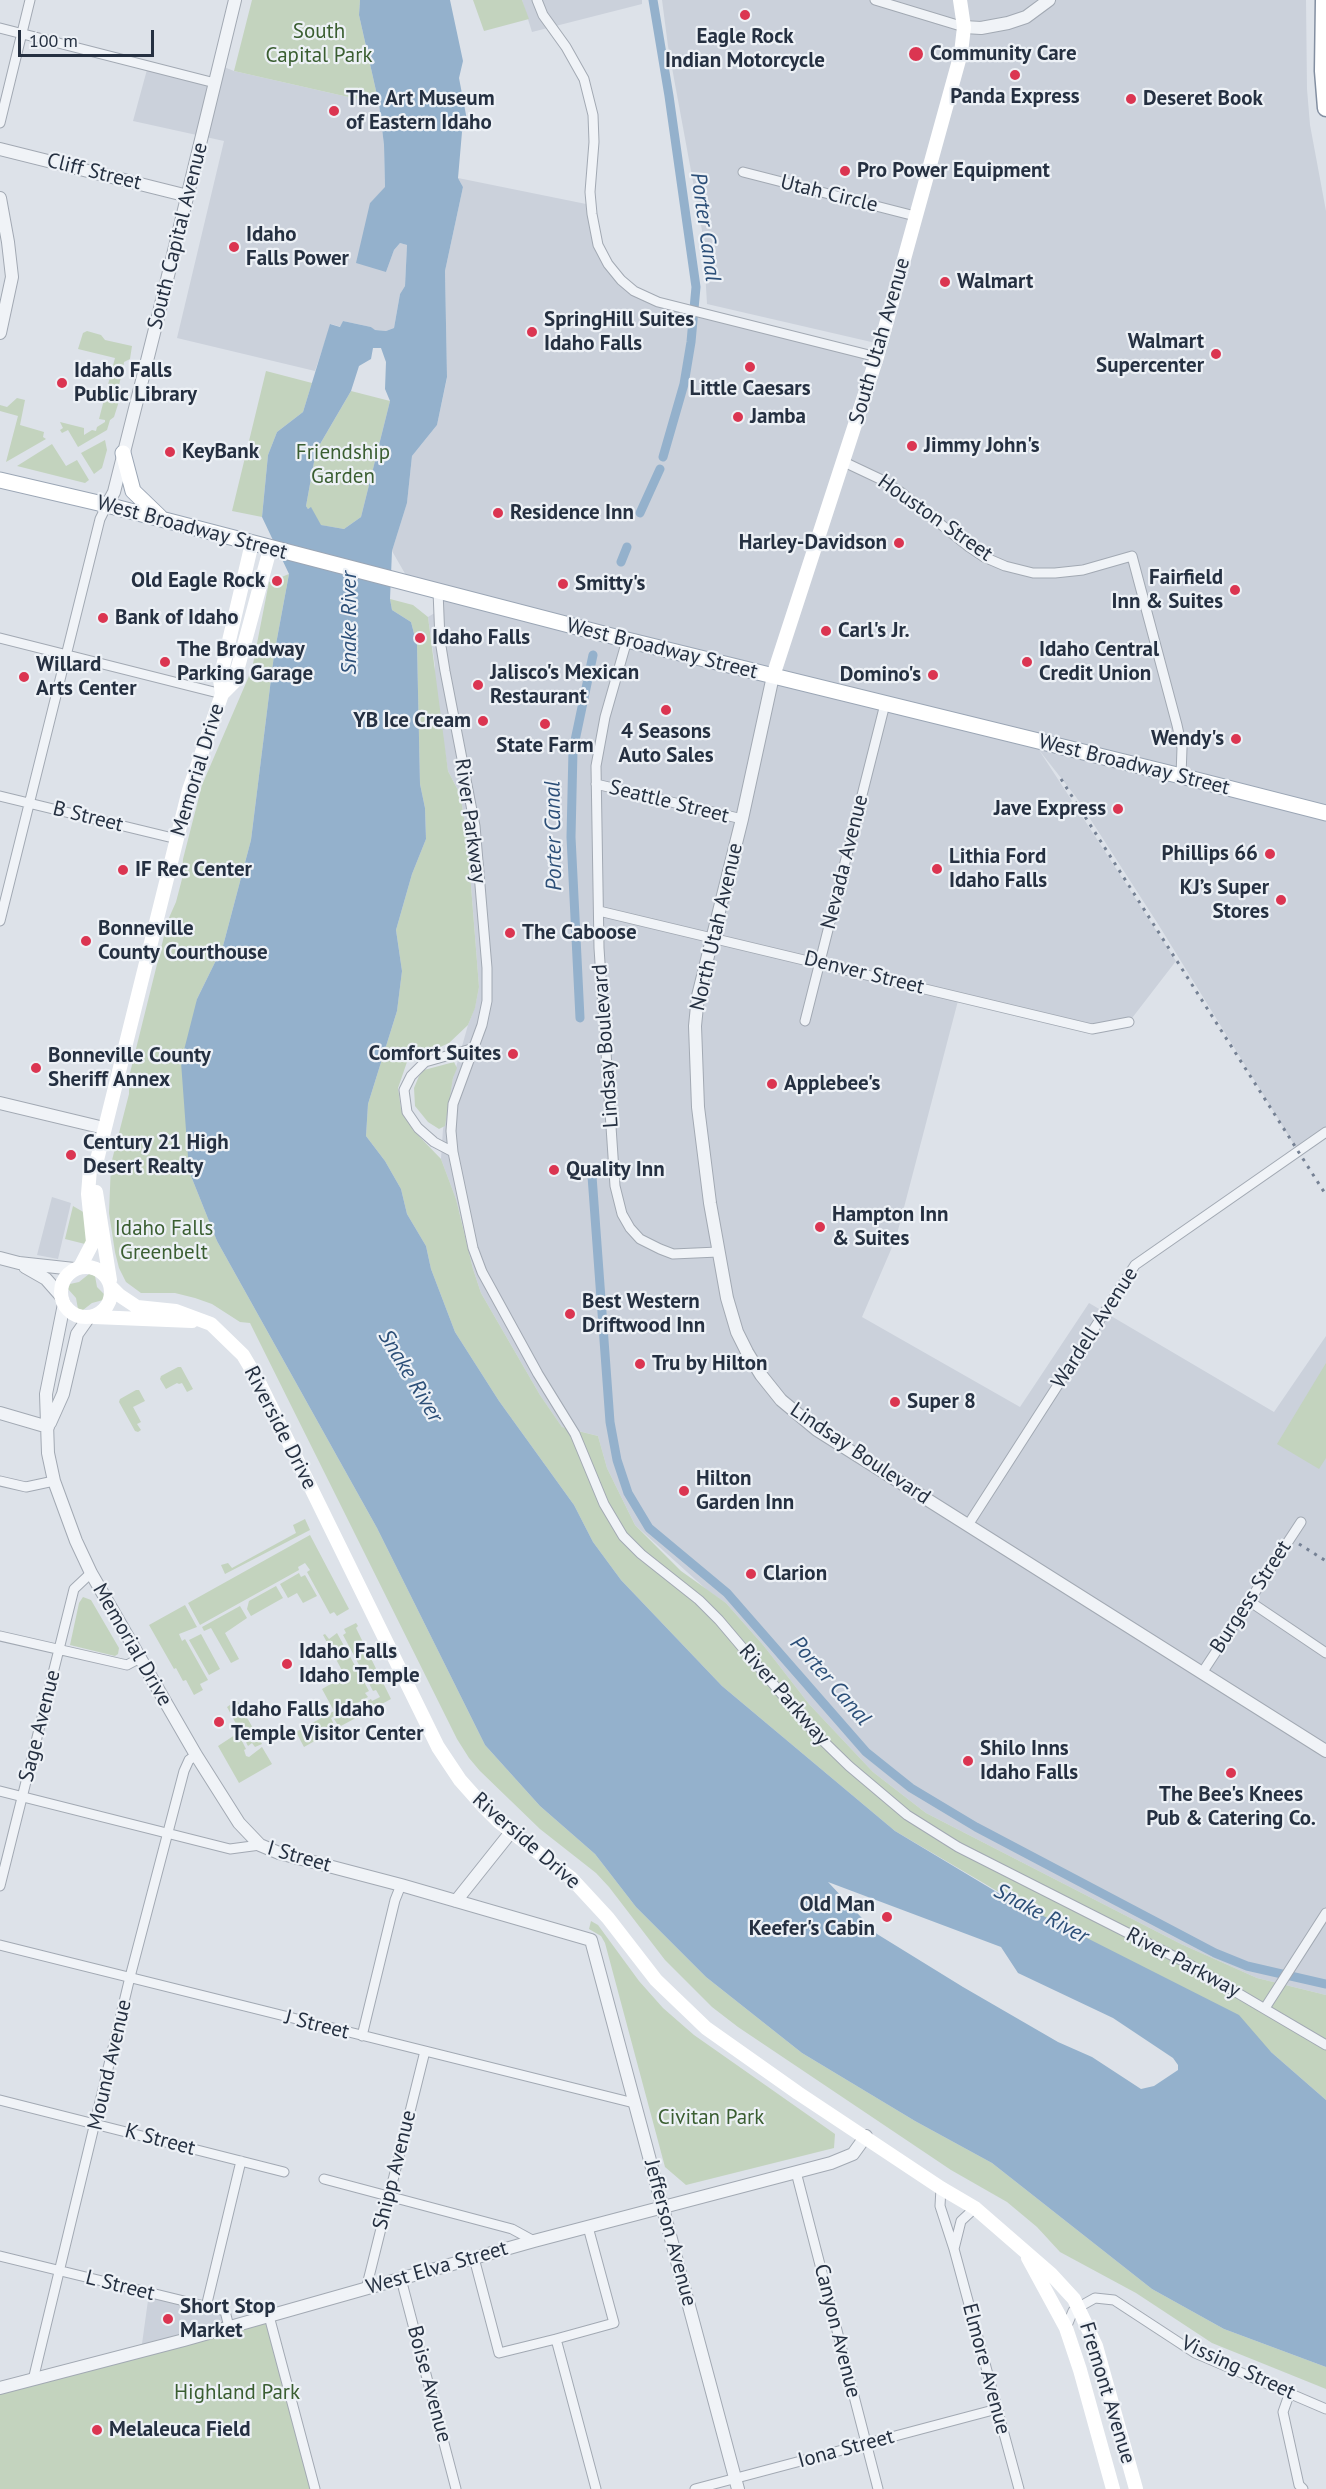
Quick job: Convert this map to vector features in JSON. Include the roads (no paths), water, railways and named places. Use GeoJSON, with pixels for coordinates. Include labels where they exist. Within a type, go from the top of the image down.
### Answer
{"type":"FeatureCollection","features":[{"type":"Feature","properties":{"kind":"highway"},"geometry":{"type":"LineString","coordinates":[[1324,0],[1323,71],[1326,108]]}},
{"type":"Feature","properties":{"kind":"main road","name":"South Utah Avenue"},"geometry":{"type":"LineString","coordinates":[[773,676],[877,357],[961,53],[964,27],[960,0]]}},
{"type":"Feature","properties":{"kind":"main road"},"geometry":{"type":"LineString","coordinates":[[123,453],[134,493],[165,520]]}},
{"type":"Feature","properties":{"kind":"main road","name":"West Broadway Street"},"geometry":{"type":"LineString","coordinates":[[0,480],[165,520],[627,640],[1326,813]]}},
{"type":"Feature","properties":{"kind":"main road","name":"Memorial Drive"},"geometry":{"type":"LineString","coordinates":[[222,694],[220,679],[252,543]]}},
{"type":"Feature","properties":{"kind":"main road","name":"Memorial Drive"},"geometry":{"type":"LineString","coordinates":[[111,1285],[97,1202],[97,1160],[104,1128],[191,783],[222,694],[234,682],[274,550]]}},
{"type":"Feature","properties":{"kind":"main road","name":"Memorial Drive"},"geometry":{"type":"LineString","coordinates":[[77,1268],[93,1242],[88,1182],[90,1169],[97,1160]]}},
{"type":"Feature","properties":{"kind":"main road"},"geometry":{"type":"LineString","coordinates":[[90,1317],[103,1311],[109,1304],[111,1285],[102,1272],[96,1268],[77,1268],[63,1281],[63,1300],[74,1314],[90,1317],[197,1321],[211,1324]]}},
{"type":"Feature","properties":{"kind":"main road","name":"Riverside Drive"},"geometry":{"type":"LineString","coordinates":[[111,1285],[119,1296],[137,1306],[176,1311],[211,1324],[230,1340],[252,1368],[438,1747],[460,1780],[484,1807],[511,1832],[571,1878],[608,1918],[656,1980],[706,2028],[798,2093],[878,2145]]}},
{"type":"Feature","properties":{"kind":"main road","name":"Fremont Avenue"},"geometry":{"type":"LineString","coordinates":[[878,2145],[975,2208],[1051,2274],[1078,2307],[1100,2358],[1136,2489]]}},
{"type":"Feature","properties":{"kind":"main road","name":"Fremont Avenue"},"geometry":{"type":"LineString","coordinates":[[1023,2248],[1066,2328],[1113,2489]]}},
{"type":"Feature","properties":{"kind":"street"},"geometry":{"type":"LineString","coordinates":[[0,123],[30,0]]}},
{"type":"Feature","properties":{"kind":"street","name":"South Capital Avenue"},"geometry":{"type":"LineString","coordinates":[[107,506],[114,492],[235,0]]}},
{"type":"Feature","properties":{"kind":"street"},"geometry":{"type":"LineString","coordinates":[[537,0],[543,15],[566,47],[584,79],[593,115],[594,142],[590,192],[592,214],[598,245],[608,264],[621,280],[634,291],[683,309],[877,357]]}},
{"type":"Feature","properties":{"kind":"street"},"geometry":{"type":"LineString","coordinates":[[875,0],[964,27],[981,28],[1026,17],[1049,0]]}},
{"type":"Feature","properties":{"kind":"street"},"geometry":{"type":"LineString","coordinates":[[0,28],[215,83]]}},
{"type":"Feature","properties":{"kind":"street","name":"Cliff Street"},"geometry":{"type":"LineString","coordinates":[[0,149],[188,196]]}},
{"type":"Feature","properties":{"kind":"street","name":"Utah Circle"},"geometry":{"type":"LineString","coordinates":[[743,172],[915,216]]}},
{"type":"Feature","properties":{"kind":"street"},"geometry":{"type":"LineString","coordinates":[[0,198],[9,242],[12,277],[1,330]]}},
{"type":"Feature","properties":{"kind":"street","name":"Houston Street"},"geometry":{"type":"LineString","coordinates":[[844,462],[860,468],[902,493],[969,547],[984,557],[1005,566],[1033,573],[1055,573],[1083,570],[1132,556],[1177,725],[1182,748],[1181,776]]}},
{"type":"Feature","properties":{"kind":"street"},"geometry":{"type":"LineString","coordinates":[[0,921],[100,519],[107,506]]}},
{"type":"Feature","properties":{"kind":"street","name":"River Parkway"},"geometry":{"type":"LineString","coordinates":[[438,591],[442,650],[475,826],[487,1001],[482,1025],[471,1049],[453,1104],[450,1131],[453,1152],[473,1248],[482,1272],[538,1374],[575,1434],[604,1504],[623,1536],[641,1554],[699,1600],[719,1620],[813,1731],[868,1783],[907,1815],[958,1847],[1185,1962],[1326,2045]]}},
{"type":"Feature","properties":{"kind":"street"},"geometry":{"type":"LineString","coordinates":[[0,638],[222,694]]}},
{"type":"Feature","properties":{"kind":"street","name":"Lindsay Boulevard"},"geometry":{"type":"LineString","coordinates":[[627,640],[598,746],[596,784],[599,948],[615,1186],[622,1214],[630,1228],[640,1239],[674,1254],[718,1252],[727,1298],[737,1332],[761,1375],[781,1400],[817,1430],[1326,1751]]}},
{"type":"Feature","properties":{"kind":"street","name":"North Utah Avenue"},"geometry":{"type":"LineString","coordinates":[[718,1252],[698,1107],[695,1055],[698,996],[742,819],[773,676]]}},
{"type":"Feature","properties":{"kind":"street","name":"Nevada Avenue"},"geometry":{"type":"LineString","coordinates":[[805,1021],[885,704]]}},
{"type":"Feature","properties":{"kind":"street","name":"Seattle Street"},"geometry":{"type":"LineString","coordinates":[[596,784],[742,819]]}},
{"type":"Feature","properties":{"kind":"street","name":"B Street"},"geometry":{"type":"LineString","coordinates":[[0,796],[177,839]]}},
{"type":"Feature","properties":{"kind":"street","name":"Denver Street"},"geometry":{"type":"LineString","coordinates":[[599,911],[820,962],[1092,1029],[1129,1022]]}},
{"type":"Feature","properties":{"kind":"street"},"geometry":{"type":"LineString","coordinates":[[453,1152],[434,1142],[418,1128],[407,1112],[404,1090],[411,1076],[425,1062],[471,1049]]}},
{"type":"Feature","properties":{"kind":"street"},"geometry":{"type":"LineString","coordinates":[[0,1103],[104,1128]]}},
{"type":"Feature","properties":{"kind":"street","name":"Wardell Avenue"},"geometry":{"type":"LineString","coordinates":[[968,1525],[1135,1265],[1326,1132]]}},
{"type":"Feature","properties":{"kind":"street"},"geometry":{"type":"LineString","coordinates":[[0,1258],[19,1263],[77,1268]]}},
{"type":"Feature","properties":{"kind":"street"},"geometry":{"type":"LineString","coordinates":[[19,1263],[46,1279],[63,1300]]}},
{"type":"Feature","properties":{"kind":"street","name":"Memorial Drive"},"geometry":{"type":"LineString","coordinates":[[63,1300],[46,1394],[48,1453],[54,1481],[75,1541],[91,1574],[196,1755],[239,1823],[260,1845]]}},
{"type":"Feature","properties":{"kind":"street","name":"Memorial Drive"},"geometry":{"type":"LineString","coordinates":[[48,1427],[63,1394],[77,1334],[90,1317]]}},
{"type":"Feature","properties":{"kind":"street"},"geometry":{"type":"LineString","coordinates":[[0,1413],[48,1427]]}},
{"type":"Feature","properties":{"kind":"street"},"geometry":{"type":"LineString","coordinates":[[0,1481],[26,1487],[54,1481]]}},
{"type":"Feature","properties":{"kind":"street","name":"Burgess Street"},"geometry":{"type":"LineString","coordinates":[[1202,1673],[1301,1522]]}},
{"type":"Feature","properties":{"kind":"street","name":"Sage Avenue"},"geometry":{"type":"LineString","coordinates":[[0,1886],[74,1589],[78,1582],[91,1574]]}},
{"type":"Feature","properties":{"kind":"street"},"geometry":{"type":"LineString","coordinates":[[1249,1601],[1326,1653]]}},
{"type":"Feature","properties":{"kind":"street"},"geometry":{"type":"LineString","coordinates":[[0,1636],[127,1665],[140,1658]]}},
{"type":"Feature","properties":{"kind":"street","name":"Mound Avenue"},"geometry":{"type":"LineString","coordinates":[[33,2380],[130,1977],[184,1771],[189,1760],[196,1755]]}},
{"type":"Feature","properties":{"kind":"street","name":"I Street"},"geometry":{"type":"LineString","coordinates":[[0,1791],[230,1849],[260,1845],[279,1853],[583,1936],[592,1943]]}},
{"type":"Feature","properties":{"kind":"street"},"geometry":{"type":"LineString","coordinates":[[456,1901],[511,1832]]}},
{"type":"Feature","properties":{"kind":"street"},"geometry":{"type":"LineString","coordinates":[[362,2036],[395,1900],[401,1885]]}},
{"type":"Feature","properties":{"kind":"street"},"geometry":{"type":"LineString","coordinates":[[1265,2008],[1326,1913]]}},
{"type":"Feature","properties":{"kind":"street","name":"Jefferson Avenue"},"geometry":{"type":"LineString","coordinates":[[592,1943],[737,2484]]}},
{"type":"Feature","properties":{"kind":"street","name":"J Street"},"geometry":{"type":"LineString","coordinates":[[0,1945],[634,2103]]}},
{"type":"Feature","properties":{"kind":"street","name":"Shipp Avenue"},"geometry":{"type":"LineString","coordinates":[[366,2289],[387,2196],[425,2051]]}},
{"type":"Feature","properties":{"kind":"street","name":"K Street"},"geometry":{"type":"LineString","coordinates":[[0,2100],[284,2172]]}},
{"type":"Feature","properties":{"kind":"street","name":"West Elva Street"},"geometry":{"type":"LineString","coordinates":[[0,2388],[269,2316],[534,2241],[796,2172],[853,2154],[866,2136]]}},
{"type":"Feature","properties":{"kind":"street"},"geometry":{"type":"LineString","coordinates":[[206,2307],[241,2161]]}},
{"type":"Feature","properties":{"kind":"street","name":"Canyon Avenue"},"geometry":{"type":"LineString","coordinates":[[796,2172],[878,2489]]}},
{"type":"Feature","properties":{"kind":"street"},"geometry":{"type":"LineString","coordinates":[[324,2179],[512,2229],[534,2241]]}},
{"type":"Feature","properties":{"kind":"street","name":"Elmore Avenue"},"geometry":{"type":"LineString","coordinates":[[941,2188],[940,2206],[954,2249],[1019,2489]]}},
{"type":"Feature","properties":{"kind":"street"},"geometry":{"type":"LineString","coordinates":[[954,2249],[961,2221],[975,2208]]}},
{"type":"Feature","properties":{"kind":"street"},"geometry":{"type":"LineString","coordinates":[[474,2258],[499,2353],[614,2323],[588,2227]]}},
{"type":"Feature","properties":{"kind":"street","name":"L Street"},"geometry":{"type":"LineString","coordinates":[[0,2256],[225,2311],[229,2326]]}},
{"type":"Feature","properties":{"kind":"street","name":"Boise Avenue"},"geometry":{"type":"LineString","coordinates":[[401,2278],[456,2489]]}},
{"type":"Feature","properties":{"kind":"street","name":"Vissing Street"},"geometry":{"type":"LineString","coordinates":[[1078,2307],[1095,2298],[1114,2300],[1194,2353],[1326,2409]]}},
{"type":"Feature","properties":{"kind":"street"},"geometry":{"type":"LineString","coordinates":[[1066,2328],[1073,2312],[1078,2307]]}},
{"type":"Feature","properties":{"kind":"street"},"geometry":{"type":"LineString","coordinates":[[269,2316],[315,2489]]}},
{"type":"Feature","properties":{"kind":"street"},"geometry":{"type":"LineString","coordinates":[[556,2338],[596,2489]]}},
{"type":"Feature","properties":{"kind":"street"},"geometry":{"type":"LineString","coordinates":[[1290,2392],[1283,2412],[1299,2485],[1304,2489]]}},
{"type":"Feature","properties":{"kind":"street","name":"Iona Street"},"geometry":{"type":"LineString","coordinates":[[695,2489],[737,2484],[866,2444],[997,2409]]}},
{"type":"Feature","properties":{"kind":"water","name":"Snake River"},"geometry":{"type":"Polygon","coordinates":[[[360,0],[450,0],[463,61],[459,78],[467,120],[462,132],[458,178],[463,187],[445,271],[447,377],[437,425],[412,456],[407,503],[392,551],[390,599],[392,610],[411,622],[417,645],[420,784],[425,808],[426,839],[412,874],[396,930],[402,971],[397,1011],[368,1104],[366,1136],[385,1161],[401,1189],[407,1214],[426,1246],[431,1269],[455,1332],[499,1401],[574,1505],[593,1542],[621,1580],[722,1686],[895,1831],[1000,1894],[1239,2015],[1271,2052],[1326,2100],[1326,2367],[1224,2329],[1152,2289],[992,2163],[915,2121],[802,2053],[706,1977],[636,1907],[595,1854],[540,1806],[485,1745],[377,1528],[217,1241],[189,1171],[181,1062],[197,999],[223,946],[251,840],[274,655],[289,574],[262,517],[268,455],[277,432],[303,412],[330,324],[340,327],[343,321],[371,327],[375,330],[386,331],[394,328],[400,294],[405,286],[407,245],[400,243],[394,250],[386,272],[356,263],[370,203],[385,187],[384,145],[379,104],[359,15],[360,0]],[[373,348],[371,359],[359,366],[351,391],[316,451],[306,506],[308,509],[311,507],[321,525],[344,529],[361,517],[390,401],[385,389],[386,362],[381,348],[373,348]],[[828,1882],[877,1934],[1058,2042],[1092,2057],[1141,2089],[1154,2086],[1178,2070],[1178,2065],[1173,2058],[1113,2018],[1018,1973],[1001,1947],[828,1882]]]}},
{"type":"Feature","properties":{"kind":"waterway","name":"Porter Canal"},"geometry":{"type":"LineString","coordinates":[[653,0],[696,287],[684,384],[663,457]]}},
{"type":"Feature","properties":{"kind":"waterway","name":"Porter Canal"},"geometry":{"type":"LineString","coordinates":[[640,513],[660,469]]}},
{"type":"Feature","properties":{"kind":"waterway","name":"Porter Canal"},"geometry":{"type":"LineString","coordinates":[[621,562],[627,547]]}},
{"type":"Feature","properties":{"kind":"waterway","name":"Porter Canal"},"geometry":{"type":"LineString","coordinates":[[580,1018],[571,837],[573,750],[593,655]]}},
{"type":"Feature","properties":{"kind":"waterway","name":"Porter Canal"},"geometry":{"type":"LineString","coordinates":[[592,1176],[610,1422],[617,1460],[628,1493],[649,1528],[727,1593],[866,1752],[911,1788],[976,1827],[1215,1953],[1247,1966],[1326,1984]]}},
{"type":"Feature","properties":{"kind":"railway"},"geometry":{"type":"LineString","coordinates":[[1061,779],[1326,1195]]}},
{"type":"Feature","properties":{"kind":"railway"},"geometry":{"type":"LineString","coordinates":[[1299,1544],[1326,1561]]}},
{"type":"Feature","properties":{"kind":"place","name":"Eagle Rock Indian Motorcycle"},"geometry":{"type":"Point","coordinates":[745,15]}},
{"type":"Feature","properties":{"kind":"place","name":"Community Care"},"geometry":{"type":"Point","coordinates":[916,54]}},
{"type":"Feature","properties":{"kind":"place","name":"Panda Express"},"geometry":{"type":"Point","coordinates":[1015,75]}},
{"type":"Feature","properties":{"kind":"place","name":"Deseret Book"},"geometry":{"type":"Point","coordinates":[1131,99]}},
{"type":"Feature","properties":{"kind":"place","name":"The Art Museum of Eastern Idaho"},"geometry":{"type":"Point","coordinates":[334,111]}},
{"type":"Feature","properties":{"kind":"place","name":"Pro Power Equipment"},"geometry":{"type":"Point","coordinates":[845,171]}},
{"type":"Feature","properties":{"kind":"place","name":"Idaho Falls Power"},"geometry":{"type":"Point","coordinates":[234,247]}},
{"type":"Feature","properties":{"kind":"place","name":"Walmart"},"geometry":{"type":"Point","coordinates":[945,282]}},
{"type":"Feature","properties":{"kind":"place","name":"SpringHill Suites Idaho Falls"},"geometry":{"type":"Point","coordinates":[532,332]}},
{"type":"Feature","properties":{"kind":"place","name":"Walmart Supercenter"},"geometry":{"type":"Point","coordinates":[1216,354]}},
{"type":"Feature","properties":{"kind":"place","name":"Little Caesars"},"geometry":{"type":"Point","coordinates":[750,367]}},
{"type":"Feature","properties":{"kind":"place","name":"Idaho Falls Public Library"},"geometry":{"type":"Point","coordinates":[62,383]}},
{"type":"Feature","properties":{"kind":"place","name":"Jamba"},"geometry":{"type":"Point","coordinates":[738,417]}},
{"type":"Feature","properties":{"kind":"place","name":"Jimmy John's"},"geometry":{"type":"Point","coordinates":[912,446]}},
{"type":"Feature","properties":{"kind":"place","name":"KeyBank"},"geometry":{"type":"Point","coordinates":[170,452]}},
{"type":"Feature","properties":{"kind":"place","name":"Residence Inn"},"geometry":{"type":"Point","coordinates":[498,513]}},
{"type":"Feature","properties":{"kind":"place","name":"Harley-Davidson"},"geometry":{"type":"Point","coordinates":[899,543]}},
{"type":"Feature","properties":{"kind":"place","name":"Old Eagle Rock"},"geometry":{"type":"Point","coordinates":[277,581]}},
{"type":"Feature","properties":{"kind":"place","name":"Smitty's"},"geometry":{"type":"Point","coordinates":[563,584]}},
{"type":"Feature","properties":{"kind":"place","name":"Fairfield Inn & Suites"},"geometry":{"type":"Point","coordinates":[1235,590]}},
{"type":"Feature","properties":{"kind":"place","name":"Bank of Idaho"},"geometry":{"type":"Point","coordinates":[103,618]}},
{"type":"Feature","properties":{"kind":"place","name":"Carl's Jr."},"geometry":{"type":"Point","coordinates":[826,631]}},
{"type":"Feature","properties":{"kind":"place","name":"Idaho Falls"},"geometry":{"type":"Point","coordinates":[420,638]}},
{"type":"Feature","properties":{"kind":"place","name":"The Broadway Parking Garage"},"geometry":{"type":"Point","coordinates":[165,662]}},
{"type":"Feature","properties":{"kind":"place","name":"Idaho Central Credit Union"},"geometry":{"type":"Point","coordinates":[1027,662]}},
{"type":"Feature","properties":{"kind":"place","name":"Domino's"},"geometry":{"type":"Point","coordinates":[933,675]}},
{"type":"Feature","properties":{"kind":"place","name":"Willard Arts Center"},"geometry":{"type":"Point","coordinates":[24,677]}},
{"type":"Feature","properties":{"kind":"place","name":"Jalisco's Mexican Restaurant"},"geometry":{"type":"Point","coordinates":[478,685]}},
{"type":"Feature","properties":{"kind":"place","name":"4 Seasons Auto Sales"},"geometry":{"type":"Point","coordinates":[666,710]}},
{"type":"Feature","properties":{"kind":"place","name":"YB Ice Cream"},"geometry":{"type":"Point","coordinates":[483,721]}},
{"type":"Feature","properties":{"kind":"place","name":"State Farm"},"geometry":{"type":"Point","coordinates":[545,724]}},
{"type":"Feature","properties":{"kind":"place","name":"Wendy's"},"geometry":{"type":"Point","coordinates":[1236,739]}},
{"type":"Feature","properties":{"kind":"place","name":"Jave Express"},"geometry":{"type":"Point","coordinates":[1118,809]}},
{"type":"Feature","properties":{"kind":"place","name":"Phillips 66"},"geometry":{"type":"Point","coordinates":[1270,854]}},
{"type":"Feature","properties":{"kind":"place","name":"Lithia Ford Idaho Falls"},"geometry":{"type":"Point","coordinates":[937,869]}},
{"type":"Feature","properties":{"kind":"place","name":"IF Rec Center"},"geometry":{"type":"Point","coordinates":[123,870]}},
{"type":"Feature","properties":{"kind":"place","name":"KJ’s Super Stores"},"geometry":{"type":"Point","coordinates":[1281,900]}},
{"type":"Feature","properties":{"kind":"place","name":"The Caboose"},"geometry":{"type":"Point","coordinates":[510,933]}},
{"type":"Feature","properties":{"kind":"place","name":"Bonneville County Courthouse"},"geometry":{"type":"Point","coordinates":[86,941]}},
{"type":"Feature","properties":{"kind":"place","name":"Comfort Suites"},"geometry":{"type":"Point","coordinates":[513,1054]}},
{"type":"Feature","properties":{"kind":"place","name":"Bonneville County Sheriff Annex"},"geometry":{"type":"Point","coordinates":[36,1068]}},
{"type":"Feature","properties":{"kind":"place","name":"Applebee's"},"geometry":{"type":"Point","coordinates":[772,1084]}},
{"type":"Feature","properties":{"kind":"place","name":"Century 21 High Desert Realty"},"geometry":{"type":"Point","coordinates":[71,1155]}},
{"type":"Feature","properties":{"kind":"place","name":"Quality Inn"},"geometry":{"type":"Point","coordinates":[554,1170]}},
{"type":"Feature","properties":{"kind":"place","name":"Hampton Inn & Suites"},"geometry":{"type":"Point","coordinates":[820,1227]}},
{"type":"Feature","properties":{"kind":"place","name":"Best Western Driftwood Inn"},"geometry":{"type":"Point","coordinates":[570,1314]}},
{"type":"Feature","properties":{"kind":"place","name":"Tru by Hilton"},"geometry":{"type":"Point","coordinates":[640,1364]}},
{"type":"Feature","properties":{"kind":"place","name":"Super 8"},"geometry":{"type":"Point","coordinates":[895,1402]}},
{"type":"Feature","properties":{"kind":"place","name":"Hilton Garden Inn"},"geometry":{"type":"Point","coordinates":[684,1491]}},
{"type":"Feature","properties":{"kind":"place","name":"Clarion"},"geometry":{"type":"Point","coordinates":[751,1574]}},
{"type":"Feature","properties":{"kind":"place","name":"Idaho Falls Idaho Temple"},"geometry":{"type":"Point","coordinates":[287,1664]}},
{"type":"Feature","properties":{"kind":"place","name":"Idaho Falls Idaho Temple Visitor Center"},"geometry":{"type":"Point","coordinates":[219,1722]}},
{"type":"Feature","properties":{"kind":"place","name":"Shilo Inns Idaho Falls"},"geometry":{"type":"Point","coordinates":[968,1761]}},
{"type":"Feature","properties":{"kind":"place","name":"The Bee's Knees Pub & Catering Co."},"geometry":{"type":"Point","coordinates":[1231,1773]}},
{"type":"Feature","properties":{"kind":"place","name":"Old Man Keefer's Cabin"},"geometry":{"type":"Point","coordinates":[887,1917]}},
{"type":"Feature","properties":{"kind":"place","name":"Short Stop Market"},"geometry":{"type":"Point","coordinates":[168,2319]}},
{"type":"Feature","properties":{"kind":"place","name":"Melaleuca Field"},"geometry":{"type":"Point","coordinates":[97,2430]}},
{"type":"Feature","properties":{"kind":"park label","name":"South Capital Park"},"geometry":{"type":"Point","coordinates":[319,44]}},
{"type":"Feature","properties":{"kind":"park label","name":"Friendship Garden"},"geometry":{"type":"Point","coordinates":[343,465]}},
{"type":"Feature","properties":{"kind":"park label","name":"Idaho Falls Greenbelt"},"geometry":{"type":"Point","coordinates":[164,1241]}},
{"type":"Feature","properties":{"kind":"park label","name":"Civitan Park"},"geometry":{"type":"Point","coordinates":[711,2118]}},
{"type":"Feature","properties":{"kind":"park label","name":"Highland Park"},"geometry":{"type":"Point","coordinates":[237,2393]}}]}
